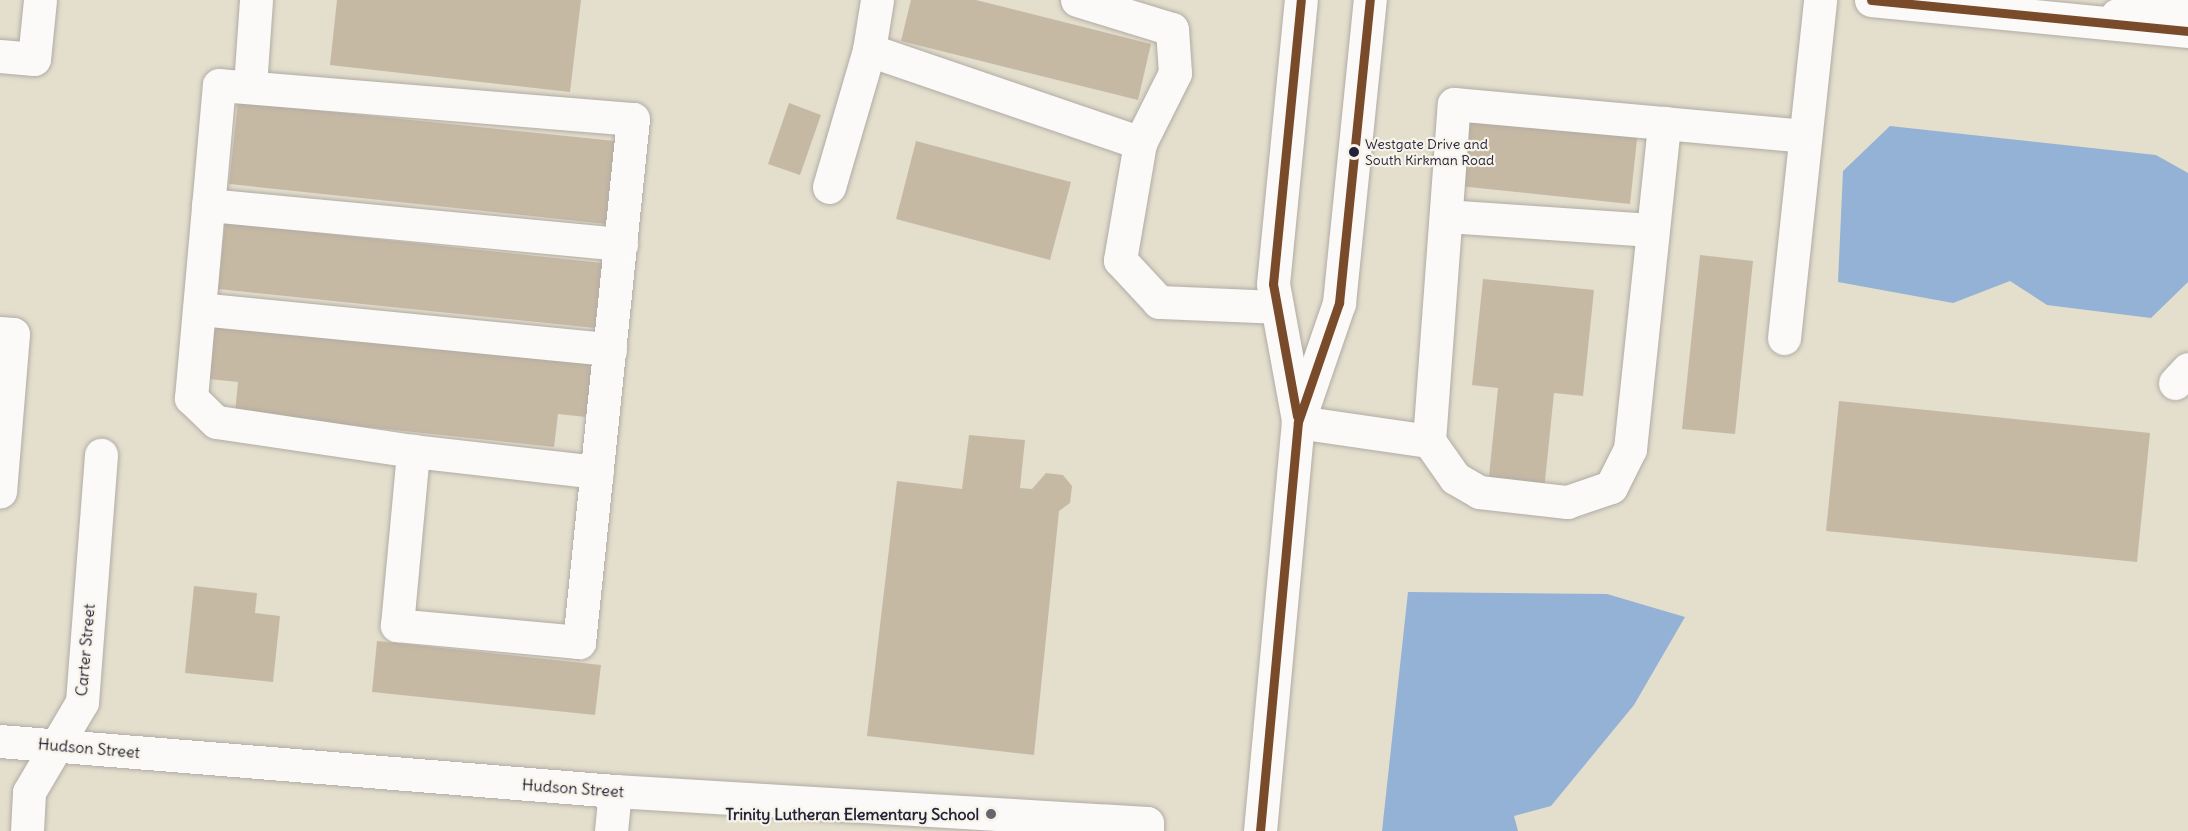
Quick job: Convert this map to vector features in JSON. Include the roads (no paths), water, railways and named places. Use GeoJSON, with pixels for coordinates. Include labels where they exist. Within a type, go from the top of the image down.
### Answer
{"type":"FeatureCollection","features":[{"type":"Feature","properties":{"kind":"street"},"geometry":{"type":"LineString","coordinates":[[0,56],[34,59],[40,0]]}},
{"type":"Feature","properties":{"kind":"street"},"geometry":{"type":"LineString","coordinates":[[250,86],[256,0]]}},
{"type":"Feature","properties":{"kind":"street"},"geometry":{"type":"LineString","coordinates":[[829,187],[869,51],[877,0]]}},
{"type":"Feature","properties":{"kind":"street"},"geometry":{"type":"LineString","coordinates":[[1077,0],[1172,29],[1175,73],[1140,143],[1120,260],[1159,302],[1277,307]]}},
{"type":"Feature","properties":{"kind":"street"},"geometry":{"type":"LineString","coordinates":[[1298,422],[1273,284],[1301,0]]}},
{"type":"Feature","properties":{"kind":"street"},"geometry":{"type":"LineString","coordinates":[[1260,831],[1298,422],[1339,303],[1370,0]]}},
{"type":"Feature","properties":{"kind":"street"},"geometry":{"type":"LineString","coordinates":[[1784,338],[1820,0]]}},
{"type":"Feature","properties":{"kind":"street"},"geometry":{"type":"LineString","coordinates":[[1871,0],[2188,31]]}},
{"type":"Feature","properties":{"kind":"street"},"geometry":{"type":"LineString","coordinates":[[2089,22],[2181,0]]}},
{"type":"Feature","properties":{"kind":"street"},"geometry":{"type":"LineString","coordinates":[[869,51],[1140,143]]}},
{"type":"Feature","properties":{"kind":"street"},"geometry":{"type":"LineString","coordinates":[[413,451],[397,625],[579,642],[597,472],[610,349],[621,244],[633,119],[219,85],[191,398],[216,422],[413,451],[597,472]]}},
{"type":"Feature","properties":{"kind":"street"},"geometry":{"type":"LineString","coordinates":[[1664,123],[1629,449],[1611,487],[1567,502],[1479,492],[1455,478],[1429,441],[1454,104],[1664,123],[1805,136]]}},
{"type":"Feature","properties":{"kind":"street"},"geometry":{"type":"LineString","coordinates":[[208,205],[621,244]]}},
{"type":"Feature","properties":{"kind":"street"},"geometry":{"type":"LineString","coordinates":[[1446,216],[1653,230]]}},
{"type":"Feature","properties":{"kind":"street"},"geometry":{"type":"LineString","coordinates":[[199,309],[610,349]]}},
{"type":"Feature","properties":{"kind":"street"},"geometry":{"type":"LineString","coordinates":[[0,333],[13,334],[0,491]]}},
{"type":"Feature","properties":{"kind":"street"},"geometry":{"type":"LineString","coordinates":[[1298,422],[1429,441]]}},
{"type":"Feature","properties":{"kind":"street","name":"Carter Street"},"geometry":{"type":"LineString","coordinates":[[27,831],[28,792],[54,745],[82,702],[101,455]]}},
{"type":"Feature","properties":{"kind":"street","name":"Hudson Street"},"geometry":{"type":"LineString","coordinates":[[0,741],[615,791],[1147,827]]}},
{"type":"Feature","properties":{"kind":"street"},"geometry":{"type":"LineString","coordinates":[[611,831],[615,791]]}},
{"type":"Feature","properties":{"kind":"water"},"geometry":{"type":"Polygon","coordinates":[[[1890,126],[2156,155],[2188,173],[2188,282],[2151,318],[2047,305],[2010,281],[1953,303],[1838,282],[1843,171],[1890,126]]]}},
{"type":"Feature","properties":{"kind":"water"},"geometry":{"type":"Polygon","coordinates":[[[1408,592],[1607,594],[1685,617],[1634,705],[1551,806],[1514,816],[1518,831],[1382,831],[1408,592]]]}},
{"type":"Feature","properties":{"kind":"place","name":"Westgate Drive and South Kirkman Road"},"geometry":{"type":"Point","coordinates":[1354,152]}},
{"type":"Feature","properties":{"kind":"place","name":"Trinity Lutheran Elementary School"},"geometry":{"type":"Point","coordinates":[991,814]}}]}
